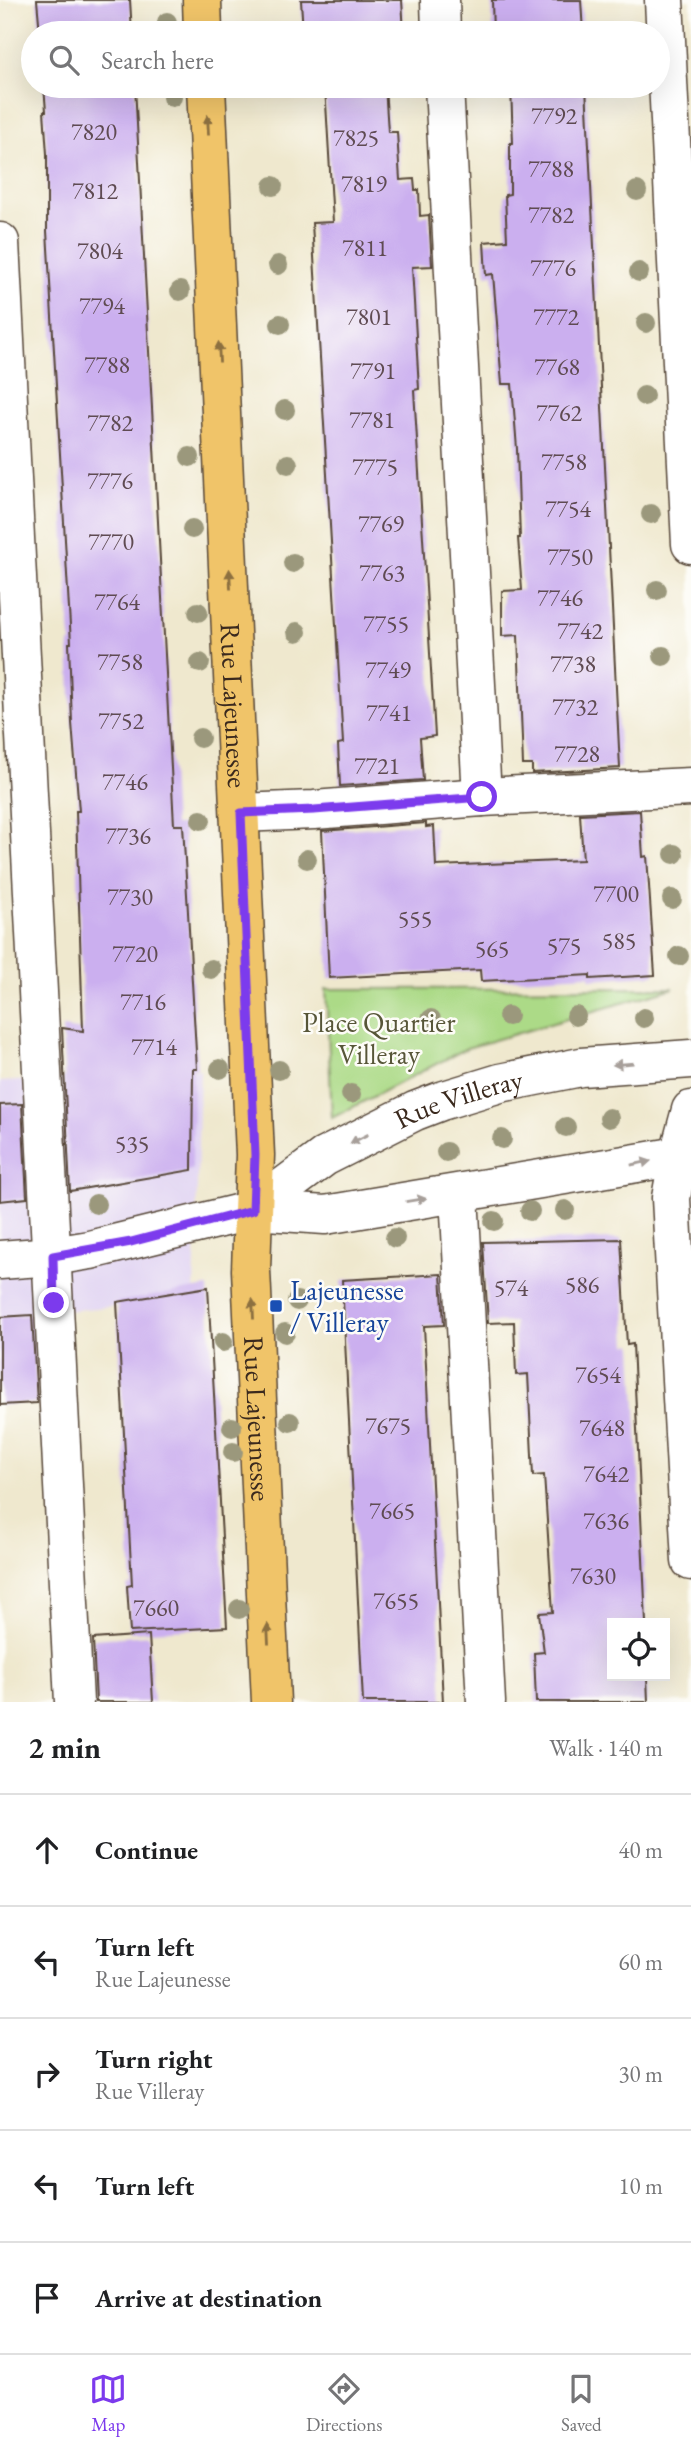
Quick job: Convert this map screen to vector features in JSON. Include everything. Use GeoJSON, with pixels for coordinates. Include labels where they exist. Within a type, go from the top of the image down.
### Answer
{"type":"FeatureCollection","features":[{"type":"Feature","properties":{"kind":"main road"},"geometry":{"type":"LineString","coordinates":[[202,0],[203,21]]}},
{"type":"Feature","properties":{"kind":"main road","name":"Rue Lajeunesse"},"geometry":{"type":"LineString","coordinates":[[207,98],[255,1155],[251,1285],[271,1702]]}},
{"type":"Feature","properties":{"kind":"street"},"geometry":{"type":"LineString","coordinates":[[440,0],[441,21]]}},
{"type":"Feature","properties":{"kind":"street"},"geometry":{"type":"LineString","coordinates":[[664,0],[665,21]]}},
{"type":"Feature","properties":{"kind":"street"},"geometry":{"type":"LineString","coordinates":[[445,98],[482,797]]}},
{"type":"Feature","properties":{"kind":"street"},"geometry":{"type":"LineString","coordinates":[[669,98],[691,544]]}},
{"type":"Feature","properties":{"kind":"street"},"geometry":{"type":"LineString","coordinates":[[0,242],[74,1702]]}},
{"type":"Feature","properties":{"kind":"street"},"geometry":{"type":"LineString","coordinates":[[241,813],[691,786]]}},
{"type":"Feature","properties":{"kind":"street","name":"Rue Villeray"},"geometry":{"type":"LineString","coordinates":[[253,1210],[324,1157],[440,1101],[500,1083],[568,1070],[691,1059]]}},
{"type":"Feature","properties":{"kind":"street"},"geometry":{"type":"LineString","coordinates":[[691,1110],[685,1154],[671,1198],[691,1561]]}},
{"type":"Feature","properties":{"kind":"street","name":"Rue Villeray"},"geometry":{"type":"LineString","coordinates":[[0,1260],[53,1256],[131,1242],[253,1210],[325,1215],[685,1154]]}},
{"type":"Feature","properties":{"kind":"street"},"geometry":{"type":"LineString","coordinates":[[459,1194],[486,1702]]}},
{"type":"Feature","properties":{"kind":"shaded area"},"geometry":{"type":"Polygon","coordinates":[[[200,1070],[194,1299],[0,1317],[0,1082],[200,1070]]]}},
{"type":"Feature","properties":{"kind":"green space","name":"Place Quartier Villeray"},"geometry":{"type":"Polygon","coordinates":[[[674,988],[467,1048],[332,1118],[326,989],[674,988]]]}},
{"type":"Feature","properties":{"kind":"building"},"geometry":{"type":"Polygon","coordinates":[[[37,0],[130,0],[131,21],[39,21],[37,0]]]}},
{"type":"Feature","properties":{"kind":"building"},"geometry":{"type":"Polygon","coordinates":[[[301,0],[402,0],[403,21],[302,21],[301,0]]]}},
{"type":"Feature","properties":{"kind":"building"},"geometry":{"type":"Polygon","coordinates":[[[492,0],[581,0],[582,21],[493,21],[492,0]]]}},
{"type":"Feature","properties":{"kind":"building"},"geometry":{"type":"Polygon","coordinates":[[[45,98],[136,98],[174,825],[183,825],[197,1069],[193,1069],[192,1170],[70,1191],[62,1028],[83,1031],[76,811],[79,811],[72,723],[71,643],[47,231],[45,98]]]}},
{"type":"Feature","properties":{"kind":"building"},"geometry":{"type":"Polygon","coordinates":[[[326,98],[386,98],[388,132],[397,132],[400,180],[414,179],[415,190],[419,190],[420,216],[429,215],[432,266],[412,267],[419,389],[414,390],[435,736],[420,738],[423,780],[340,786],[338,744],[343,743],[312,223],[333,222],[326,98]]]}},
{"type":"Feature","properties":{"kind":"building"},"geometry":{"type":"Polygon","coordinates":[[[511,98],[587,98],[620,768],[532,773],[532,765],[523,765],[518,635],[502,636],[502,591],[522,590],[518,538],[517,449],[512,384],[502,384],[493,274],[486,275],[484,242],[507,240],[505,195],[510,194],[510,143],[513,143],[511,98]]]}},
{"type":"Feature","properties":{"kind":"building"},"geometry":{"type":"Polygon","coordinates":[[[640,811],[643,857],[647,856],[655,975],[590,979],[590,975],[481,981],[480,970],[329,978],[322,831],[426,823],[426,827],[434,826],[436,866],[583,860],[580,814],[640,811]]]}},
{"type":"Feature","properties":{"kind":"building"},"geometry":{"type":"Polygon","coordinates":[[[22,1104],[27,1198],[0,1201],[0,1105],[22,1104]]]}},
{"type":"Feature","properties":{"kind":"building"},"geometry":{"type":"Polygon","coordinates":[[[621,1239],[627,1345],[633,1344],[646,1618],[607,1618],[607,1681],[647,1681],[648,1702],[536,1702],[534,1653],[544,1652],[539,1613],[553,1612],[544,1475],[533,1476],[528,1374],[516,1375],[514,1322],[488,1323],[483,1242],[621,1239]]]}},
{"type":"Feature","properties":{"kind":"building"},"geometry":{"type":"Polygon","coordinates":[[[441,1274],[444,1325],[424,1326],[443,1702],[363,1702],[342,1280],[441,1274]]]}},
{"type":"Feature","properties":{"kind":"building"},"geometry":{"type":"Polygon","coordinates":[[[208,1287],[227,1627],[130,1632],[127,1586],[132,1585],[117,1302],[208,1287]]]}},
{"type":"Feature","properties":{"kind":"building"},"geometry":{"type":"Polygon","coordinates":[[[32,1315],[37,1403],[0,1405],[0,1317],[32,1315]]]}},
{"type":"Feature","properties":{"kind":"building"},"geometry":{"type":"Polygon","coordinates":[[[149,1635],[153,1702],[96,1702],[93,1639],[149,1635]]]}},
{"type":"Feature","properties":{"kind":"place","name":"Lajeunesse / Villeray"},"geometry":{"type":"Point","coordinates":[276,1306]}},
{"type":"Feature","properties":{"kind":"route"},"geometry":{"type":"LineString","coordinates":[[54,1303],[53,1256],[131,1242],[253,1210],[255,1155],[241,813],[482,797]]}}]}
